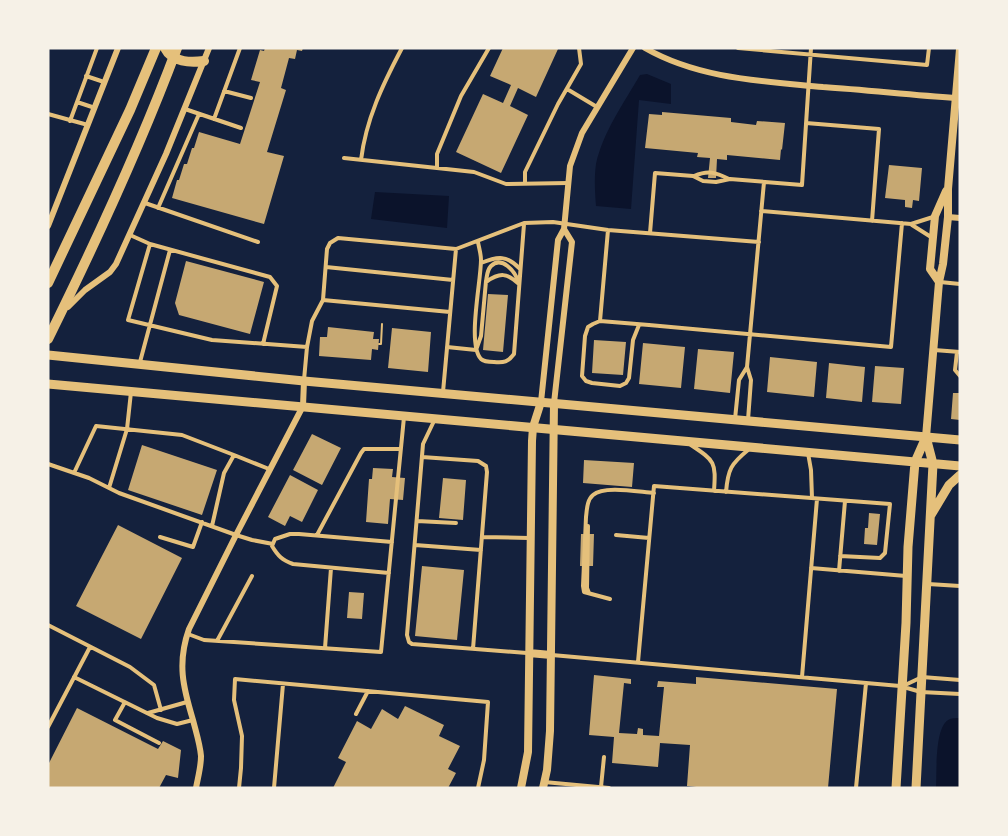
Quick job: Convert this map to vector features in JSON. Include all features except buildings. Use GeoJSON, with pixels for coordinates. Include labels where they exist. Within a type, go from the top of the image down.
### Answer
{"type":"FeatureCollection","features":[{"type":"Feature","properties":{"kind":"main road"},"geometry":{"type":"LineString","coordinates":[[48,283],[126,119],[156,48]]}},
{"type":"Feature","properties":{"kind":"main road"},"geometry":{"type":"LineString","coordinates":[[165,48],[168,54],[175,53],[187,62],[204,61]]}},
{"type":"Feature","properties":{"kind":"main road"},"geometry":{"type":"LineString","coordinates":[[48,339],[91,251],[175,53]]}},
{"type":"Feature","properties":{"kind":"main road"},"geometry":{"type":"LineString","coordinates":[[48,355],[443,394],[960,440]]}},
{"type":"Feature","properties":{"kind":"main road"},"geometry":{"type":"LineString","coordinates":[[48,384],[960,466]]}},
{"type":"Feature","properties":{"kind":"main road"},"geometry":{"type":"LineString","coordinates":[[896,788],[915,462],[926,437]]}},
{"type":"Feature","properties":{"kind":"main road"},"geometry":{"type":"LineString","coordinates":[[916,788],[933,464],[926,437]]}},
{"type":"Feature","properties":{"kind":"main road"},"geometry":{"type":"LineString","coordinates":[[930,517],[949,485],[960,476]]}},
{"type":"Feature","properties":{"kind":"street"},"geometry":{"type":"LineString","coordinates":[[48,226],[118,48]]}},
{"type":"Feature","properties":{"kind":"street"},"geometry":{"type":"LineString","coordinates":[[56,322],[79,295],[110,272],[116,264],[145,203],[209,48]]}},
{"type":"Feature","properties":{"kind":"street"},"geometry":{"type":"LineString","coordinates":[[522,788],[528,752],[533,427],[541,402],[558,240],[564,226],[570,166],[582,133],[633,48]]}},
{"type":"Feature","properties":{"kind":"street"},"geometry":{"type":"LineString","coordinates":[[645,48],[689,68],[718,76],[955,98]]}},
{"type":"Feature","properties":{"kind":"street"},"geometry":{"type":"LineString","coordinates":[[926,437],[939,282],[948,217],[948,189],[960,49]]}},
{"type":"Feature","properties":{"kind":"street"},"geometry":{"type":"LineString","coordinates":[[939,282],[930,269],[935,216],[948,189]]}},
{"type":"Feature","properties":{"kind":"street"},"geometry":{"type":"LineString","coordinates":[[948,217],[960,218]]}},
{"type":"Feature","properties":{"kind":"street"},"geometry":{"type":"LineString","coordinates":[[543,785],[547,770],[550,731],[554,403],[572,242],[564,226]]}},
{"type":"Feature","properties":{"kind":"street"},"geometry":{"type":"LineString","coordinates":[[196,788],[201,755],[182,682],[181,667],[185,642],[236,535],[303,406],[304,381]]}},
{"type":"Feature","properties":{"kind":"street"},"geometry":{"type":"LineString","coordinates":[[529,653],[551,655]]}},
{"type":"Feature","properties":{"kind":"lane"},"geometry":{"type":"LineString","coordinates":[[70,121],[97,48]]}},
{"type":"Feature","properties":{"kind":"lane"},"geometry":{"type":"LineString","coordinates":[[214,119],[240,48]]}},
{"type":"Feature","properties":{"kind":"lane"},"geometry":{"type":"LineString","coordinates":[[362,160],[363,145],[372,110],[402,48]]}},
{"type":"Feature","properties":{"kind":"lane"},"geometry":{"type":"LineString","coordinates":[[437,168],[437,154],[461,96],[489,48]]}},
{"type":"Feature","properties":{"kind":"lane"},"geometry":{"type":"LineString","coordinates":[[525,184],[525,172],[581,64],[579,49],[574,48]]}},
{"type":"Feature","properties":{"kind":"lane"},"geometry":{"type":"LineString","coordinates":[[738,48],[927,65],[929,48]]}},
{"type":"Feature","properties":{"kind":"lane"},"geometry":{"type":"LineString","coordinates":[[650,233],[655,173],[693,176],[703,181],[716,182],[730,179],[802,185],[811,48]]}},
{"type":"Feature","properties":{"kind":"lane"},"geometry":{"type":"LineString","coordinates":[[86,76],[105,82]]}},
{"type":"Feature","properties":{"kind":"lane"},"geometry":{"type":"LineString","coordinates":[[567,89],[597,107]]}},
{"type":"Feature","properties":{"kind":"lane"},"geometry":{"type":"LineString","coordinates":[[224,91],[251,98]]}},
{"type":"Feature","properties":{"kind":"lane"},"geometry":{"type":"LineString","coordinates":[[77,102],[95,108]]}},
{"type":"Feature","properties":{"kind":"lane"},"geometry":{"type":"LineString","coordinates":[[185,109],[241,128]]}},
{"type":"Feature","properties":{"kind":"lane"},"geometry":{"type":"LineString","coordinates":[[48,114],[88,126]]}},
{"type":"Feature","properties":{"kind":"lane"},"geometry":{"type":"LineString","coordinates":[[158,208],[199,114]]}},
{"type":"Feature","properties":{"kind":"lane"},"geometry":{"type":"LineString","coordinates":[[806,123],[879,129],[872,221]]}},
{"type":"Feature","properties":{"kind":"lane"},"geometry":{"type":"LineString","coordinates":[[344,158],[474,172],[506,184],[568,183]]}},
{"type":"Feature","properties":{"kind":"lane"},"geometry":{"type":"LineString","coordinates":[[693,176],[704,172],[718,173],[730,179]]}},
{"type":"Feature","properties":{"kind":"lane"},"geometry":{"type":"LineString","coordinates":[[748,420],[751,380],[747,367],[764,182]]}},
{"type":"Feature","properties":{"kind":"lane"},"geometry":{"type":"LineString","coordinates":[[145,203],[258,242]]}},
{"type":"Feature","properties":{"kind":"lane"},"geometry":{"type":"LineString","coordinates":[[761,211],[902,224],[911,224],[935,216]]}},
{"type":"Feature","properties":{"kind":"lane"},"geometry":{"type":"LineString","coordinates":[[304,381],[312,321],[323,300],[327,249],[330,243],[338,238],[456,249],[524,224],[540,222],[564,226],[759,242]]}},
{"type":"Feature","properties":{"kind":"lane"},"geometry":{"type":"LineString","coordinates":[[478,242],[481,264],[474,337],[476,350],[481,359],[487,362],[505,363],[513,354],[524,224]]}},
{"type":"Feature","properties":{"kind":"lane"},"geometry":{"type":"LineString","coordinates":[[639,325],[633,340],[629,378],[626,383],[620,386],[586,381],[582,376],[585,336],[588,327],[600,321],[891,347],[902,224]]}},
{"type":"Feature","properties":{"kind":"lane"},"geometry":{"type":"LineString","coordinates":[[911,224],[933,238]]}},
{"type":"Feature","properties":{"kind":"lane"},"geometry":{"type":"LineString","coordinates":[[600,321],[608,230]]}},
{"type":"Feature","properties":{"kind":"lane"},"geometry":{"type":"LineString","coordinates":[[130,235],[150,244],[270,277],[277,286],[263,344]]}},
{"type":"Feature","properties":{"kind":"lane"},"geometry":{"type":"LineString","coordinates":[[150,244],[128,320],[212,340],[307,347]]}},
{"type":"Feature","properties":{"kind":"lane"},"geometry":{"type":"LineString","coordinates":[[443,394],[456,249]]}},
{"type":"Feature","properties":{"kind":"lane"},"geometry":{"type":"LineString","coordinates":[[140,364],[170,250]]}},
{"type":"Feature","properties":{"kind":"lane"},"geometry":{"type":"LineString","coordinates":[[481,264],[491,259],[502,258],[513,262],[521,269]]}},
{"type":"Feature","properties":{"kind":"lane"},"geometry":{"type":"LineString","coordinates":[[476,350],[481,336],[486,283],[491,267],[500,263],[508,266],[516,274],[519,284]]}},
{"type":"Feature","properties":{"kind":"lane"},"geometry":{"type":"LineString","coordinates":[[326,267],[453,280]]}},
{"type":"Feature","properties":{"kind":"lane"},"geometry":{"type":"LineString","coordinates":[[486,283],[492,278],[504,275],[519,284]]}},
{"type":"Feature","properties":{"kind":"lane"},"geometry":{"type":"LineString","coordinates":[[939,282],[960,284]]}},
{"type":"Feature","properties":{"kind":"lane"},"geometry":{"type":"LineString","coordinates":[[323,300],[450,312]]}},
{"type":"Feature","properties":{"kind":"lane"},"geometry":{"type":"LineString","coordinates":[[447,348],[476,350]]}},
{"type":"Feature","properties":{"kind":"lane"},"geometry":{"type":"LineString","coordinates":[[933,350],[958,352],[955,370],[960,376]]}},
{"type":"Feature","properties":{"kind":"lane"},"geometry":{"type":"LineString","coordinates":[[735,419],[739,380],[747,367]]}},
{"type":"Feature","properties":{"kind":"lane"},"geometry":{"type":"LineString","coordinates":[[109,488],[127,429],[131,391]]}},
{"type":"Feature","properties":{"kind":"lane"},"geometry":{"type":"LineString","coordinates":[[188,633],[204,640],[381,652],[404,415]]}},
{"type":"Feature","properties":{"kind":"lane"},"geometry":{"type":"LineString","coordinates":[[436,418],[423,444],[407,635],[409,642],[529,653]]}},
{"type":"Feature","properties":{"kind":"lane"},"geometry":{"type":"LineString","coordinates":[[74,473],[96,426],[182,435],[270,470]]}},
{"type":"Feature","properties":{"kind":"lane"},"geometry":{"type":"LineString","coordinates":[[686,441],[708,456],[714,464],[714,491]]}},
{"type":"Feature","properties":{"kind":"lane"},"geometry":{"type":"LineString","coordinates":[[726,492],[730,468],[752,447]]}},
{"type":"Feature","properties":{"kind":"lane"},"geometry":{"type":"LineString","coordinates":[[317,535],[364,449],[401,449]]}},
{"type":"Feature","properties":{"kind":"lane"},"geometry":{"type":"LineString","coordinates":[[802,677],[814,498],[808,452]]}},
{"type":"Feature","properties":{"kind":"lane"},"geometry":{"type":"LineString","coordinates":[[212,526],[224,473],[234,455]]}},
{"type":"Feature","properties":{"kind":"lane"},"geometry":{"type":"LineString","coordinates":[[422,457],[478,461],[486,466],[473,649]]}},
{"type":"Feature","properties":{"kind":"lane"},"geometry":{"type":"LineString","coordinates":[[50,465],[236,535],[273,544]]}},
{"type":"Feature","properties":{"kind":"lane"},"geometry":{"type":"LineString","coordinates":[[638,662],[654,486],[890,504],[885,553],[880,558],[840,556]]}},
{"type":"Feature","properties":{"kind":"lane"},"geometry":{"type":"LineString","coordinates":[[609,599],[584,592],[586,517],[591,496],[608,489],[654,493]]}},
{"type":"Feature","properties":{"kind":"lane"},"geometry":{"type":"LineString","coordinates":[[839,570],[845,501]]}},
{"type":"Feature","properties":{"kind":"lane"},"geometry":{"type":"LineString","coordinates":[[417,521],[456,523]]}},
{"type":"Feature","properties":{"kind":"lane"},"geometry":{"type":"LineString","coordinates":[[160,537],[193,546],[202,522]]}},
{"type":"Feature","properties":{"kind":"lane"},"geometry":{"type":"LineString","coordinates":[[388,573],[293,564],[277,555],[272,546],[275,539],[290,534],[392,542]]}},
{"type":"Feature","properties":{"kind":"lane"},"geometry":{"type":"LineString","coordinates":[[616,535],[650,538]]}},
{"type":"Feature","properties":{"kind":"lane"},"geometry":{"type":"LineString","coordinates":[[482,537],[530,538]]}},
{"type":"Feature","properties":{"kind":"lane"},"geometry":{"type":"LineString","coordinates":[[415,545],[481,550]]}},
{"type":"Feature","properties":{"kind":"lane"},"geometry":{"type":"LineString","coordinates":[[325,648],[332,568]]}},
{"type":"Feature","properties":{"kind":"lane"},"geometry":{"type":"LineString","coordinates":[[811,568],[907,576]]}},
{"type":"Feature","properties":{"kind":"lane"},"geometry":{"type":"LineString","coordinates":[[217,641],[252,576]]}},
{"type":"Feature","properties":{"kind":"lane"},"geometry":{"type":"LineString","coordinates":[[927,584],[960,586]]}},
{"type":"Feature","properties":{"kind":"lane"},"geometry":{"type":"LineString","coordinates":[[48,625],[130,667],[154,685],[161,710]]}},
{"type":"Feature","properties":{"kind":"lane"},"geometry":{"type":"LineString","coordinates":[[48,727],[90,646]]}},
{"type":"Feature","properties":{"kind":"lane"},"geometry":{"type":"LineString","coordinates":[[551,655],[902,686],[921,692],[960,694]]}},
{"type":"Feature","properties":{"kind":"lane"},"geometry":{"type":"LineString","coordinates":[[74,677],[157,718],[177,724],[193,720]]}},
{"type":"Feature","properties":{"kind":"lane"},"geometry":{"type":"LineString","coordinates":[[902,686],[922,677],[960,680]]}},
{"type":"Feature","properties":{"kind":"lane"},"geometry":{"type":"LineString","coordinates":[[238,788],[242,736],[234,700],[234,680],[488,702],[484,760],[478,788]]}},
{"type":"Feature","properties":{"kind":"lane"},"geometry":{"type":"LineString","coordinates":[[856,788],[866,683]]}},
{"type":"Feature","properties":{"kind":"lane"},"geometry":{"type":"LineString","coordinates":[[274,788],[283,684]]}},
{"type":"Feature","properties":{"kind":"lane"},"geometry":{"type":"LineString","coordinates":[[356,714],[368,691]]}},
{"type":"Feature","properties":{"kind":"lane"},"geometry":{"type":"LineString","coordinates":[[125,702],[115,720],[159,743]]}},
{"type":"Feature","properties":{"kind":"lane"},"geometry":{"type":"LineString","coordinates":[[147,714],[187,702]]}},
{"type":"Feature","properties":{"kind":"lane"},"geometry":{"type":"LineString","coordinates":[[601,787],[604,757]]}},
{"type":"Feature","properties":{"kind":"lane"},"geometry":{"type":"LineString","coordinates":[[543,785],[609,788]]}},
{"type":"Feature","properties":{"kind":"path"},"geometry":{"type":"LineString","coordinates":[[379,344],[381,344],[382,324]]}},
{"type":"Feature","properties":{"kind":"water"},"geometry":{"type":"Polygon","coordinates":[[[647,74],[671,84],[671,104],[639,100],[631,209],[596,206],[595,169],[599,152],[615,118],[640,75],[647,74]]]}},
{"type":"Feature","properties":{"kind":"water"},"geometry":{"type":"Polygon","coordinates":[[[375,192],[449,196],[447,228],[371,219],[375,192]]]}},
{"type":"Feature","properties":{"kind":"water"},"geometry":{"type":"Polygon","coordinates":[[[960,718],[960,786],[958,788],[936,788],[937,750],[941,730],[950,719],[960,718]]]}}]}
